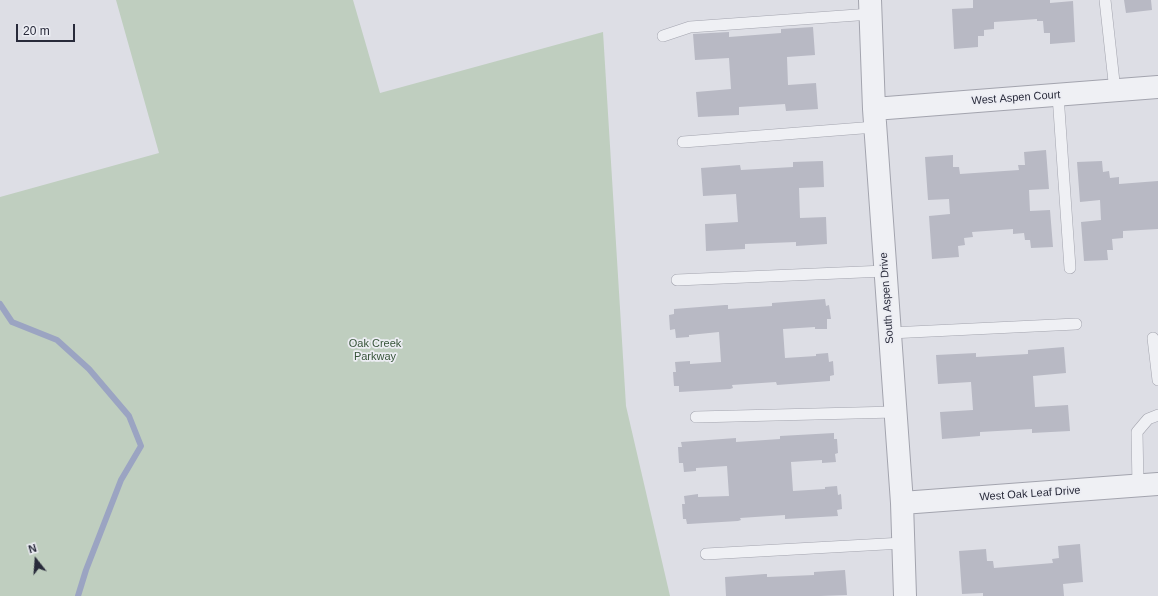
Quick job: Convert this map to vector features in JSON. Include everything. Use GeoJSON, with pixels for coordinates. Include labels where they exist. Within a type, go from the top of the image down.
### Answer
{"type":"FeatureCollection","features":[{"type":"Feature","properties":{"kind":"street","name":"South Aspen Drive"},"geometry":{"type":"LineString","coordinates":[[870,7],[874,118],[902,504],[905,596]]}},
{"type":"Feature","properties":{"kind":"street","name":"West Aspen Court"},"geometry":{"type":"LineString","coordinates":[[874,118],[1058,95],[1158,88]]}},
{"type":"Feature","properties":{"kind":"street","name":"West Oak Leaf Drive"},"geometry":{"type":"LineString","coordinates":[[902,504],[1148,485]]}},
{"type":"Feature","properties":{"kind":"lane"},"geometry":{"type":"LineString","coordinates":[[1105,0],[1115,91]]}},
{"type":"Feature","properties":{"kind":"lane"},"geometry":{"type":"LineString","coordinates":[[663,36],[690,27],[870,7]]}},
{"type":"Feature","properties":{"kind":"lane"},"geometry":{"type":"LineString","coordinates":[[1058,95],[1070,268]]}},
{"type":"Feature","properties":{"kind":"lane"},"geometry":{"type":"LineString","coordinates":[[683,142],[874,118]]}},
{"type":"Feature","properties":{"kind":"lane"},"geometry":{"type":"LineString","coordinates":[[677,280],[886,271]]}},
{"type":"Feature","properties":{"kind":"lane"},"geometry":{"type":"LineString","coordinates":[[890,333],[1076,324]]}},
{"type":"Feature","properties":{"kind":"lane"},"geometry":{"type":"LineString","coordinates":[[1153,338],[1158,380]]}},
{"type":"Feature","properties":{"kind":"lane"},"geometry":{"type":"LineString","coordinates":[[696,418],[895,412]]}},
{"type":"Feature","properties":{"kind":"lane"},"geometry":{"type":"LineString","coordinates":[[1148,485],[1137,432],[1148,419],[1158,414]]}},
{"type":"Feature","properties":{"kind":"lane"},"geometry":{"type":"LineString","coordinates":[[706,554],[903,543]]}},
{"type":"Feature","properties":{"kind":"green space","name":"Oak Creek Parkway"},"geometry":{"type":"Polygon","coordinates":[[[116,0],[353,0],[380,93],[603,32],[626,406],[670,596],[0,596],[0,197],[159,153],[116,0]]]}},
{"type":"Feature","properties":{"kind":"building"},"geometry":{"type":"Polygon","coordinates":[[[973,0],[1050,0],[1050,3],[1073,1],[1075,42],[1050,44],[1050,33],[1044,33],[1043,21],[1037,21],[1037,19],[994,22],[994,29],[984,30],[984,36],[978,36],[978,47],[954,49],[952,9],[973,8],[973,0]]]}},
{"type":"Feature","properties":{"kind":"building"},"geometry":{"type":"Polygon","coordinates":[[[1124,0],[1151,0],[1152,10],[1126,13],[1124,0]]]}},
{"type":"Feature","properties":{"kind":"building"},"geometry":{"type":"Polygon","coordinates":[[[813,27],[815,55],[787,57],[788,85],[816,83],[818,109],[786,111],[785,104],[739,107],[739,115],[698,117],[696,92],[731,89],[729,58],[695,60],[693,34],[729,32],[729,37],[781,33],[781,29],[813,27]]]}},
{"type":"Feature","properties":{"kind":"building"},"geometry":{"type":"Polygon","coordinates":[[[1046,150],[1049,189],[1029,190],[1030,211],[1050,210],[1053,247],[1031,248],[1030,240],[1025,240],[1024,233],[1013,234],[1013,229],[972,232],[973,237],[964,238],[965,245],[958,246],[959,257],[932,259],[929,216],[950,214],[949,199],[928,200],[925,157],[953,155],[953,167],[959,167],[960,174],[1019,170],[1018,165],[1025,165],[1024,152],[1046,150]]]}},
{"type":"Feature","properties":{"kind":"building"},"geometry":{"type":"Polygon","coordinates":[[[823,161],[824,187],[799,188],[800,218],[826,217],[827,244],[796,246],[796,242],[745,244],[745,249],[706,251],[705,224],[738,222],[736,194],[703,196],[701,168],[740,165],[741,170],[793,167],[793,162],[823,161]]]}},
{"type":"Feature","properties":{"kind":"building"},"geometry":{"type":"Polygon","coordinates":[[[1102,161],[1103,172],[1109,171],[1110,178],[1119,177],[1119,184],[1158,181],[1158,229],[1123,231],[1123,238],[1112,239],[1113,250],[1107,250],[1108,260],[1084,261],[1081,222],[1101,220],[1100,200],[1080,202],[1077,162],[1102,161]]]}},
{"type":"Feature","properties":{"kind":"building"},"geometry":{"type":"Polygon","coordinates":[[[825,299],[826,306],[829,305],[831,319],[827,319],[827,329],[815,329],[815,327],[783,329],[785,358],[816,356],[816,354],[828,353],[829,362],[833,361],[834,375],[830,376],[830,381],[777,385],[776,382],[732,385],[733,388],[730,389],[679,392],[679,386],[674,386],[673,372],[676,372],[675,362],[690,361],[690,364],[721,362],[719,332],[676,338],[675,329],[670,330],[669,315],[674,314],[674,309],[728,305],[728,309],[772,306],[772,303],[825,299]]]}},
{"type":"Feature","properties":{"kind":"building"},"geometry":{"type":"Polygon","coordinates":[[[1064,347],[1066,373],[1033,376],[1035,407],[1068,405],[1070,431],[1032,433],[1032,429],[980,432],[980,436],[942,439],[940,412],[973,410],[971,382],[938,384],[936,355],[976,353],[976,357],[1028,354],[1028,350],[1064,347]]]}},
{"type":"Feature","properties":{"kind":"building"},"geometry":{"type":"Polygon","coordinates":[[[834,433],[834,439],[837,439],[838,453],[835,454],[836,462],[822,463],[822,460],[791,462],[793,491],[825,489],[825,487],[837,486],[838,495],[841,494],[842,509],[837,510],[838,516],[785,519],[785,515],[740,518],[741,520],[738,521],[688,524],[686,519],[683,519],[682,504],[685,504],[684,496],[698,494],[698,497],[729,496],[727,466],[696,468],[696,471],[684,472],[683,463],[679,463],[678,447],[682,447],[681,442],[736,438],[736,442],[780,439],[780,436],[834,433]]]}},
{"type":"Feature","properties":{"kind":"building"},"geometry":{"type":"Polygon","coordinates":[[[1080,544],[1083,582],[1063,584],[1064,596],[983,596],[983,593],[962,594],[959,551],[986,549],[987,561],[993,561],[994,568],[1053,563],[1052,559],[1059,558],[1058,546],[1080,544]]]}},
{"type":"Feature","properties":{"kind":"building"},"geometry":{"type":"Polygon","coordinates":[[[845,570],[847,595],[726,596],[725,577],[765,574],[767,574],[767,577],[814,575],[814,572],[845,570]]]}},
{"type":"Feature","properties":{"kind":"waterway"},"geometry":{"type":"LineString","coordinates":[[0,304],[12,322],[57,340],[89,369],[129,416],[141,446],[121,480],[86,570],[78,596]]}}]}
